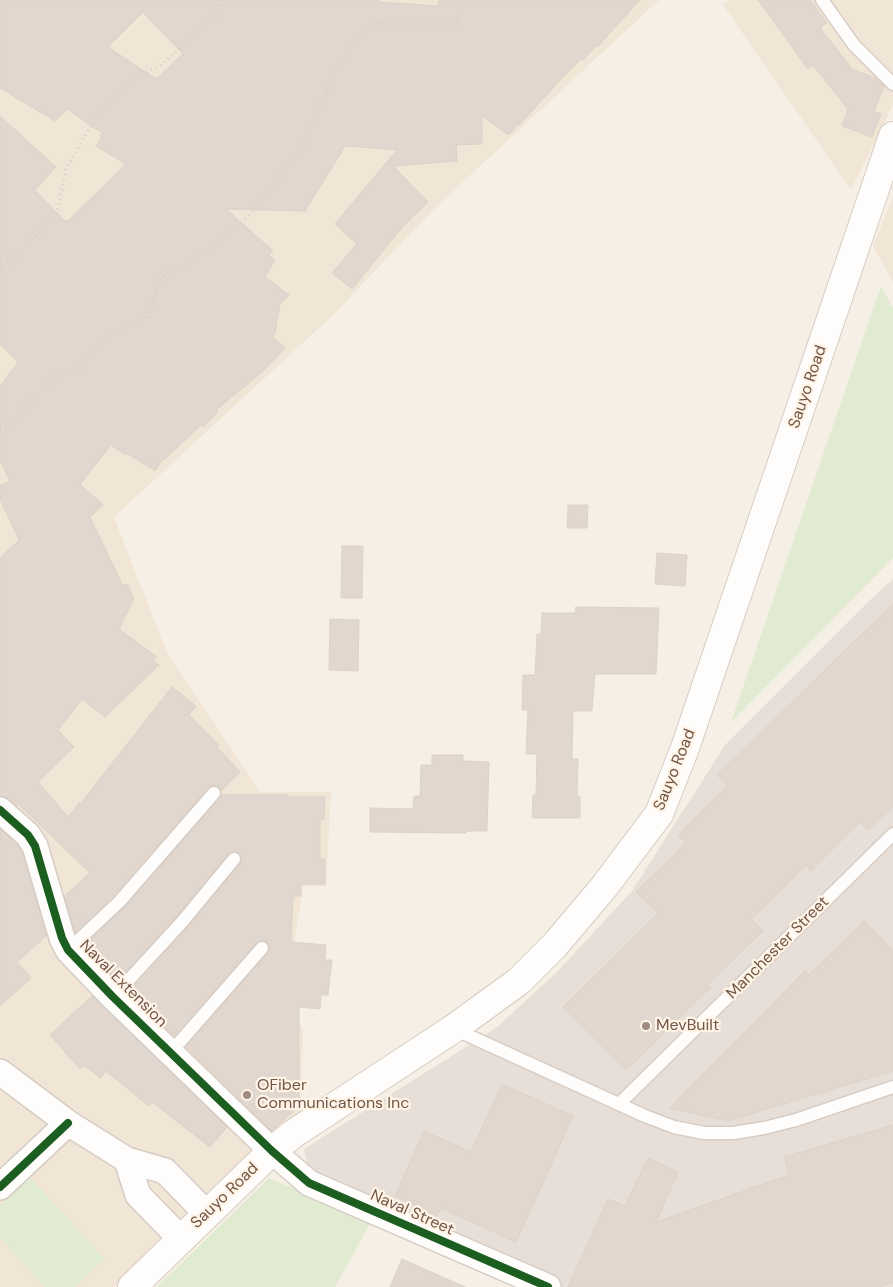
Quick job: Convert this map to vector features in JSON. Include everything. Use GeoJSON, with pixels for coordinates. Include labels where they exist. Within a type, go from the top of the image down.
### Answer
{"type":"FeatureCollection","features":[{"type":"Feature","properties":{"kind":"main road","name":"Sauyo Road"},"geometry":{"type":"LineString","coordinates":[[132,1287],[272,1150],[293,1134],[453,1029],[519,980],[555,945],[604,887],[658,814],[685,748],[893,136]]}},
{"type":"Feature","properties":{"kind":"street","name":"Naval Extension"},"geometry":{"type":"LineString","coordinates":[[0,810],[28,835],[35,846],[62,938],[68,950],[272,1150]]}},
{"type":"Feature","properties":{"kind":"street"},"geometry":{"type":"LineString","coordinates":[[0,1072],[68,1123],[127,1160],[165,1171],[207,1214]]}},
{"type":"Feature","properties":{"kind":"street"},"geometry":{"type":"LineString","coordinates":[[0,1187],[68,1123]]}},
{"type":"Feature","properties":{"kind":"street","name":"Naval Street"},"geometry":{"type":"LineString","coordinates":[[272,1150],[309,1183],[548,1287]]}},
{"type":"Feature","properties":{"kind":"street"},"geometry":{"type":"LineString","coordinates":[[127,1160],[138,1195],[181,1239]]}},
{"type":"Feature","properties":{"kind":"lane"},"geometry":{"type":"LineString","coordinates":[[822,0],[854,45],[893,84]]}},
{"type":"Feature","properties":{"kind":"lane"},"geometry":{"type":"LineString","coordinates":[[68,950],[120,901],[214,792]]}},
{"type":"Feature","properties":{"kind":"lane","name":"Manchester Street"},"geometry":{"type":"LineString","coordinates":[[620,1104],[893,834]]}},
{"type":"Feature","properties":{"kind":"lane"},"geometry":{"type":"LineString","coordinates":[[113,996],[182,922],[234,859]]}},
{"type":"Feature","properties":{"kind":"lane"},"geometry":{"type":"LineString","coordinates":[[171,1052],[262,948]]}},
{"type":"Feature","properties":{"kind":"lane"},"geometry":{"type":"LineString","coordinates":[[453,1029],[674,1127],[704,1132],[733,1133],[764,1128],[796,1120],[893,1087]]}},
{"type":"Feature","properties":{"kind":"path"},"geometry":{"type":"LineString","coordinates":[[0,271],[57,213],[66,169],[106,104],[126,82],[162,64],[219,12],[219,0]]}},
{"type":"Feature","properties":{"kind":"path"},"geometry":{"type":"LineString","coordinates":[[0,429],[6,431],[38,393],[54,378],[77,369],[107,337],[146,317],[163,276],[215,245],[258,206],[300,152],[340,63],[372,23],[458,23],[459,0]]}},
{"type":"Feature","properties":{"kind":"shaded area"},"geometry":{"type":"Polygon","coordinates":[[[0,0],[659,0],[436,207],[333,315],[114,517],[167,653],[260,792],[331,792],[326,886],[303,886],[292,956],[290,999],[303,1030],[301,1111],[114,1287],[0,1287],[0,0]]]}},
{"type":"Feature","properties":{"kind":"shaded area"},"geometry":{"type":"Polygon","coordinates":[[[729,0],[893,0],[893,105],[851,190],[723,5],[729,0]]]}},
{"type":"Feature","properties":{"kind":"shaded area"},"geometry":{"type":"Polygon","coordinates":[[[893,196],[893,282],[873,246],[893,196]]]}},
{"type":"Feature","properties":{"kind":"shaded area"},"geometry":{"type":"Polygon","coordinates":[[[893,579],[893,1287],[561,1287],[309,1176],[304,1149],[496,1028],[557,972],[632,891],[725,745],[893,579]]]}},
{"type":"Feature","properties":{"kind":"green space"},"geometry":{"type":"Polygon","coordinates":[[[881,286],[893,308],[893,558],[731,722],[881,286]]]}},
{"type":"Feature","properties":{"kind":"green space"},"geometry":{"type":"Polygon","coordinates":[[[30,1177],[105,1259],[74,1287],[45,1287],[0,1238],[0,1205],[30,1177]]]}},
{"type":"Feature","properties":{"kind":"green space"},"geometry":{"type":"Polygon","coordinates":[[[269,1178],[371,1222],[335,1287],[157,1287],[269,1178]]]}},
{"type":"Feature","properties":{"kind":"building"},"geometry":{"type":"Polygon","coordinates":[[[0,0],[380,0],[379,2],[438,6],[439,0],[640,0],[598,46],[564,76],[509,135],[482,116],[482,144],[456,145],[457,161],[393,166],[428,202],[404,225],[352,289],[332,273],[357,244],[335,224],[397,150],[345,146],[305,211],[226,209],[273,251],[269,255],[275,260],[265,277],[289,295],[280,304],[275,333],[272,336],[285,348],[263,371],[216,410],[218,412],[203,427],[201,425],[163,459],[155,471],[111,445],[80,484],[103,505],[90,517],[123,586],[127,584],[134,599],[119,629],[157,657],[153,661],[159,665],[105,717],[82,699],[58,730],[74,747],[38,782],[68,817],[172,687],[196,706],[189,715],[219,745],[217,747],[240,772],[222,790],[216,785],[208,788],[114,895],[75,932],[65,896],[90,873],[16,802],[17,806],[9,799],[0,796],[0,558],[19,540],[0,499],[0,486],[10,481],[0,460],[0,386],[18,362],[0,344],[0,116],[56,167],[35,190],[65,221],[68,221],[126,164],[96,146],[102,138],[100,136],[102,133],[67,109],[55,121],[0,88],[0,0]],[[143,12],[108,47],[156,79],[183,54],[143,12]]]}},
{"type":"Feature","properties":{"kind":"building"},"geometry":{"type":"Polygon","coordinates":[[[758,0],[810,0],[827,23],[820,28],[852,69],[875,78],[884,86],[874,111],[881,114],[872,137],[842,126],[848,109],[813,65],[808,69],[758,0]]]}},
{"type":"Feature","properties":{"kind":"building"},"geometry":{"type":"Polygon","coordinates":[[[568,505],[588,505],[587,528],[567,528],[568,505]]]}},
{"type":"Feature","properties":{"kind":"building"},"geometry":{"type":"Polygon","coordinates":[[[342,546],[363,546],[362,598],[341,598],[342,546]]]}},
{"type":"Feature","properties":{"kind":"building"},"geometry":{"type":"Polygon","coordinates":[[[657,553],[687,555],[685,586],[655,584],[657,553]]]}},
{"type":"Feature","properties":{"kind":"building"},"geometry":{"type":"Polygon","coordinates":[[[893,604],[893,807],[868,830],[860,822],[811,871],[806,865],[751,919],[763,931],[708,984],[711,987],[626,1070],[563,1007],[658,913],[636,892],[686,843],[678,835],[728,786],[717,775],[893,604]]]}},
{"type":"Feature","properties":{"kind":"building"},"geometry":{"type":"Polygon","coordinates":[[[576,607],[659,608],[656,674],[595,674],[592,711],[573,711],[572,759],[578,759],[577,796],[580,796],[580,818],[532,818],[533,795],[536,795],[537,754],[526,754],[528,710],[522,710],[523,675],[535,675],[537,634],[541,634],[542,613],[575,613],[576,607]]]}},
{"type":"Feature","properties":{"kind":"building"},"geometry":{"type":"Polygon","coordinates":[[[330,619],[359,620],[358,671],[329,670],[330,619]]]}},
{"type":"Feature","properties":{"kind":"building"},"geometry":{"type":"Polygon","coordinates":[[[432,755],[463,755],[463,761],[489,762],[487,831],[466,831],[466,833],[370,832],[370,808],[413,809],[414,796],[420,796],[421,765],[432,765],[432,755]]]}},
{"type":"Feature","properties":{"kind":"building"},"geometry":{"type":"Polygon","coordinates":[[[222,795],[325,797],[324,819],[320,819],[320,859],[325,859],[325,884],[301,884],[301,896],[293,896],[291,942],[326,945],[325,960],[332,960],[328,995],[321,995],[320,1009],[299,1007],[299,1106],[272,1131],[186,1047],[268,953],[270,949],[268,942],[263,940],[256,943],[174,1036],[129,992],[188,927],[240,864],[242,860],[240,853],[235,851],[228,854],[176,917],[117,981],[84,946],[126,906],[222,795]]]}},
{"type":"Feature","properties":{"kind":"building"},"geometry":{"type":"Polygon","coordinates":[[[0,829],[17,844],[22,852],[46,936],[17,962],[31,978],[0,1006],[0,829]]]}},
{"type":"Feature","properties":{"kind":"building"},"geometry":{"type":"Polygon","coordinates":[[[864,921],[893,951],[893,1071],[727,1121],[670,1108],[805,971],[809,975],[864,921]]]}},
{"type":"Feature","properties":{"kind":"building"},"geometry":{"type":"Polygon","coordinates":[[[92,996],[227,1127],[210,1147],[152,1102],[149,1106],[106,1071],[100,1078],[84,1065],[80,1069],[50,1035],[92,996]]]}},
{"type":"Feature","properties":{"kind":"building"},"geometry":{"type":"Polygon","coordinates":[[[502,1084],[573,1116],[516,1242],[441,1208],[437,1216],[395,1196],[424,1131],[471,1152],[502,1084]]]}},
{"type":"Feature","properties":{"kind":"building"},"geometry":{"type":"Polygon","coordinates":[[[893,1125],[893,1283],[879,1287],[568,1287],[608,1199],[625,1206],[648,1158],[678,1172],[656,1222],[789,1175],[784,1157],[893,1125]]]}},
{"type":"Feature","properties":{"kind":"building"},"geometry":{"type":"Polygon","coordinates":[[[402,1259],[465,1287],[390,1287],[402,1259]]]}},
{"type":"Feature","properties":{"kind":"cycle path"},"geometry":{"type":"LineString","coordinates":[[0,810],[28,835],[35,846],[62,938],[68,950],[113,997],[272,1151],[309,1183],[548,1287]]}},
{"type":"Feature","properties":{"kind":"cycle path"},"geometry":{"type":"LineString","coordinates":[[0,1187],[68,1123]]}},
{"type":"Feature","properties":{"kind":"place","name":"MevBuilt"},"geometry":{"type":"Point","coordinates":[646,1026]}},
{"type":"Feature","properties":{"kind":"place","name":"OFiber Communications Inc"},"geometry":{"type":"Point","coordinates":[247,1095]}}]}
